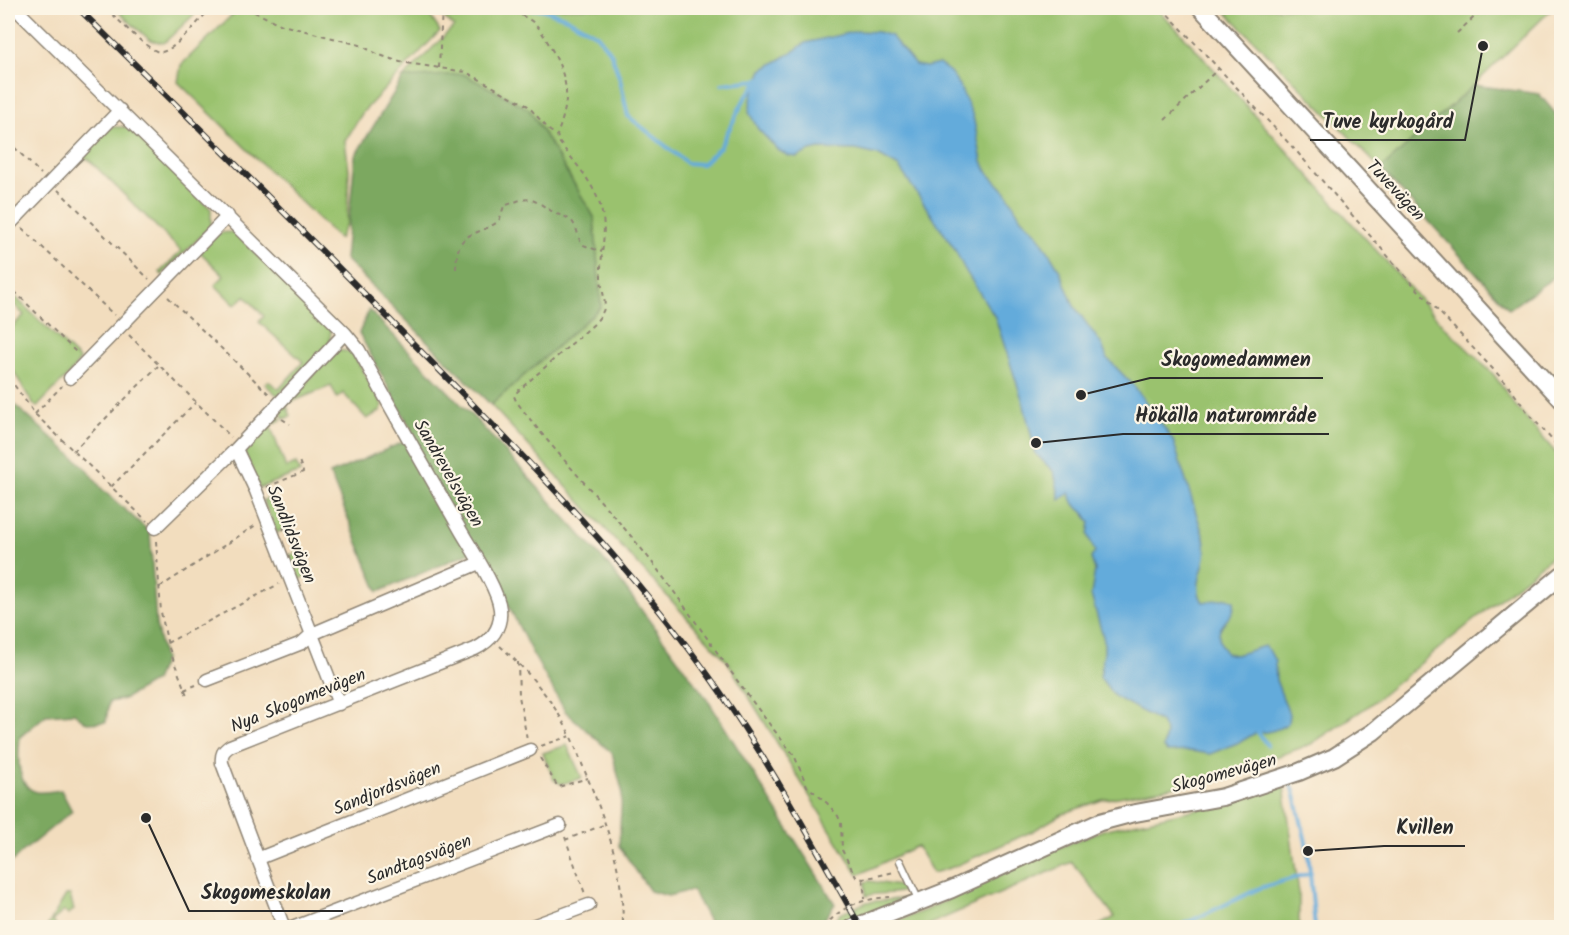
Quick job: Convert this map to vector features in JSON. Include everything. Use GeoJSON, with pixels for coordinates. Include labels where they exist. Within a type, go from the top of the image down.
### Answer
{"type":"FeatureCollection","features":[{"type":"Feature","properties":{"kind":"street","name":"Sandrevelsvägen"},"geometry":{"type":"LineString","coordinates":[[15,8],[228,216],[345,333],[359,350],[479,563],[500,607],[499,624],[492,638]]}},
{"type":"Feature","properties":{"kind":"street","name":"Tuvevägen"},"geometry":{"type":"LineString","coordinates":[[1201,8],[1562,400]]}},
{"type":"Feature","properties":{"kind":"street"},"geometry":{"type":"LineString","coordinates":[[11,223],[120,110]]}},
{"type":"Feature","properties":{"kind":"street"},"geometry":{"type":"LineString","coordinates":[[70,378],[228,216]]}},
{"type":"Feature","properties":{"kind":"street"},"geometry":{"type":"LineString","coordinates":[[155,528],[238,447],[345,333]]}},
{"type":"Feature","properties":{"kind":"street","name":"Sandlidsvägen"},"geometry":{"type":"LineString","coordinates":[[238,447],[339,704]]}},
{"type":"Feature","properties":{"kind":"street"},"geometry":{"type":"LineString","coordinates":[[207,680],[302,643],[312,634],[479,563]]}},
{"type":"Feature","properties":{"kind":"street","name":"Skogomevägen"},"geometry":{"type":"LineString","coordinates":[[853,927],[917,897],[952,889],[1100,822],[1130,814],[1223,797],[1299,772],[1334,757],[1372,732],[1562,574]]}},
{"type":"Feature","properties":{"kind":"street","name":"Nya Skogomevägen"},"geometry":{"type":"LineString","coordinates":[[284,927],[257,859],[221,755],[230,746],[475,649],[492,638]]}},
{"type":"Feature","properties":{"kind":"street","name":"Sandjordsvägen"},"geometry":{"type":"LineString","coordinates":[[257,859],[530,750]]}},
{"type":"Feature","properties":{"kind":"street","name":"Sandtagsvägen"},"geometry":{"type":"LineString","coordinates":[[292,927],[560,825]]}},
{"type":"Feature","properties":{"kind":"street"},"geometry":{"type":"LineString","coordinates":[[527,927],[589,905]]}},
{"type":"Feature","properties":{"kind":"lane"},"geometry":{"type":"LineString","coordinates":[[901,864],[917,897]]}},
{"type":"Feature","properties":{"kind":"path"},"geometry":{"type":"LineString","coordinates":[[106,8],[150,48],[161,52],[168,50],[210,8]]}},
{"type":"Feature","properties":{"kind":"path"},"geometry":{"type":"LineString","coordinates":[[246,8],[282,25],[360,45],[400,63],[466,72],[528,106],[550,132],[556,135],[591,186],[603,213],[601,278],[605,303],[604,313],[518,391],[514,396],[516,401],[546,440],[593,491],[642,550],[794,755],[807,786],[838,816],[841,823],[840,841],[844,857],[856,877],[863,879],[891,874],[901,864]]}},
{"type":"Feature","properties":{"kind":"path"},"geometry":{"type":"LineString","coordinates":[[439,68],[442,8]]}},
{"type":"Feature","properties":{"kind":"path"},"geometry":{"type":"LineString","coordinates":[[505,8],[523,16],[538,28],[562,70],[566,82],[566,101],[563,119],[556,135]]}},
{"type":"Feature","properties":{"kind":"path"},"geometry":{"type":"LineString","coordinates":[[1162,8],[1298,153],[1407,278],[1508,385],[1528,413],[1562,451]]}},
{"type":"Feature","properties":{"kind":"path"},"geometry":{"type":"LineString","coordinates":[[1457,33],[1484,8]]}},
{"type":"Feature","properties":{"kind":"path"},"geometry":{"type":"LineString","coordinates":[[1165,120],[1219,68]]}},
{"type":"Feature","properties":{"kind":"path"},"geometry":{"type":"LineString","coordinates":[[8,141],[278,403]]}},
{"type":"Feature","properties":{"kind":"path"},"geometry":{"type":"LineString","coordinates":[[456,269],[456,252],[461,240],[499,221],[504,206],[520,200],[530,199],[564,216],[576,228],[581,244],[602,252]]}},
{"type":"Feature","properties":{"kind":"path"},"geometry":{"type":"LineString","coordinates":[[11,223],[112,314],[124,322],[159,365],[238,447]]}},
{"type":"Feature","properties":{"kind":"path"},"geometry":{"type":"LineString","coordinates":[[8,285],[78,354]]}},
{"type":"Feature","properties":{"kind":"path"},"geometry":{"type":"LineString","coordinates":[[73,451],[159,365]]}},
{"type":"Feature","properties":{"kind":"path"},"geometry":{"type":"LineString","coordinates":[[8,372],[12,382],[35,414],[155,528],[161,612],[167,643],[188,698]]}},
{"type":"Feature","properties":{"kind":"path"},"geometry":{"type":"LineString","coordinates":[[35,414],[70,378]]}},
{"type":"Feature","properties":{"kind":"path"},"geometry":{"type":"LineString","coordinates":[[8,385],[12,382]]}},
{"type":"Feature","properties":{"kind":"path"},"geometry":{"type":"LineString","coordinates":[[111,487],[196,402]]}},
{"type":"Feature","properties":{"kind":"path"},"geometry":{"type":"LineString","coordinates":[[256,491],[303,472],[297,458]]}},
{"type":"Feature","properties":{"kind":"path"},"geometry":{"type":"LineString","coordinates":[[160,588],[266,518]]}},
{"type":"Feature","properties":{"kind":"path"},"geometry":{"type":"LineString","coordinates":[[167,643],[290,579]]}},
{"type":"Feature","properties":{"kind":"path"},"geometry":{"type":"LineString","coordinates":[[492,638],[518,662],[558,713],[570,736],[616,853],[623,927]]}},
{"type":"Feature","properties":{"kind":"path"},"geometry":{"type":"LineString","coordinates":[[518,662],[520,707],[530,750],[545,765],[558,787],[588,778]]}},
{"type":"Feature","properties":{"kind":"path"},"geometry":{"type":"LineString","coordinates":[[530,750],[570,736]]}},
{"type":"Feature","properties":{"kind":"path"},"geometry":{"type":"LineString","coordinates":[[589,905],[566,840],[606,824]]}},
{"type":"Feature","properties":{"kind":"path"},"geometry":{"type":"LineString","coordinates":[[863,879],[865,899]]}},
{"type":"Feature","properties":{"kind":"path"},"geometry":{"type":"LineString","coordinates":[[824,927],[838,912],[865,899],[917,897]]}},
{"type":"Feature","properties":{"kind":"green space"},"geometry":{"type":"Polygon","coordinates":[[[114,8],[201,8],[164,43],[150,40],[114,8]]]}},
{"type":"Feature","properties":{"kind":"green space"},"geometry":{"type":"Polygon","coordinates":[[[239,8],[421,8],[428,13],[440,31],[363,112],[345,141],[349,170],[347,223],[339,239],[178,82],[181,65],[239,8]]]}},
{"type":"Feature","properties":{"kind":"green space"},"geometry":{"type":"Polygon","coordinates":[[[431,8],[1156,8],[1182,34],[1445,327],[1494,375],[1515,405],[1561,459],[1561,549],[1367,707],[1311,744],[1216,779],[1102,800],[1062,814],[1033,831],[953,867],[933,873],[917,846],[858,875],[727,661],[491,405],[601,307],[594,217],[529,109],[403,78],[454,26],[431,8]]]}},
{"type":"Feature","properties":{"kind":"green space"},"geometry":{"type":"Polygon","coordinates":[[[1222,8],[1553,8],[1474,85],[1381,169],[1222,8]]]}},
{"type":"Feature","properties":{"kind":"green space"},"geometry":{"type":"Polygon","coordinates":[[[463,74],[529,109],[594,217],[601,307],[491,405],[345,259],[355,156],[403,78],[463,74]]]}},
{"type":"Feature","properties":{"kind":"green space"},"geometry":{"type":"Polygon","coordinates":[[[1474,85],[1539,94],[1561,120],[1561,272],[1509,309],[1381,169],[1474,85]]]}},
{"type":"Feature","properties":{"kind":"green space"},"geometry":{"type":"Polygon","coordinates":[[[111,127],[128,127],[211,209],[211,226],[162,275],[160,272],[181,251],[87,158],[81,162],[78,160],[111,127]]]}},
{"type":"Feature","properties":{"kind":"green space"},"geometry":{"type":"Polygon","coordinates":[[[234,232],[331,328],[330,344],[278,396],[265,384],[268,381],[279,389],[303,362],[259,322],[264,316],[245,296],[235,305],[215,285],[224,276],[199,251],[217,233],[234,232]]]}},
{"type":"Feature","properties":{"kind":"green space"},"geometry":{"type":"Polygon","coordinates":[[[8,290],[80,360],[37,407],[8,362],[8,331],[24,315],[8,298],[8,290]]]}},
{"type":"Feature","properties":{"kind":"green space"},"geometry":{"type":"Polygon","coordinates":[[[369,310],[482,426],[609,566],[707,699],[835,904],[819,927],[712,927],[692,890],[668,896],[650,891],[619,846],[622,790],[612,753],[565,711],[531,651],[480,548],[378,592],[330,474],[415,437],[359,333],[369,310]]]}},
{"type":"Feature","properties":{"kind":"green space"},"geometry":{"type":"Polygon","coordinates":[[[338,350],[352,352],[383,405],[380,411],[367,419],[343,393],[337,398],[331,386],[286,404],[291,416],[284,419],[279,408],[338,350]]]}},
{"type":"Feature","properties":{"kind":"green space"},"geometry":{"type":"Polygon","coordinates":[[[8,399],[85,467],[102,489],[150,532],[156,624],[164,660],[155,681],[124,699],[109,702],[106,722],[87,723],[74,713],[46,715],[20,737],[20,769],[25,784],[37,792],[61,790],[72,811],[8,866],[8,488],[11,476],[8,453],[8,399]]]}},
{"type":"Feature","properties":{"kind":"green space"},"geometry":{"type":"Polygon","coordinates":[[[276,411],[281,420],[270,425],[286,468],[296,464],[300,472],[259,488],[244,452],[247,441],[276,411]]]}},
{"type":"Feature","properties":{"kind":"green space"},"geometry":{"type":"Polygon","coordinates":[[[271,498],[278,504],[284,516],[283,529],[277,533],[263,500],[271,498]]]}},
{"type":"Feature","properties":{"kind":"green space"},"geometry":{"type":"Polygon","coordinates":[[[298,553],[307,576],[295,582],[285,557],[298,553]]]}},
{"type":"Feature","properties":{"kind":"green space"},"geometry":{"type":"Polygon","coordinates":[[[567,745],[582,778],[561,784],[554,780],[543,753],[567,745]]]}},
{"type":"Feature","properties":{"kind":"green space"},"geometry":{"type":"Polygon","coordinates":[[[1284,786],[1299,893],[1299,927],[1096,927],[1115,917],[1072,862],[930,924],[931,927],[878,928],[926,910],[1043,854],[1103,830],[1233,801],[1284,786]]]}},
{"type":"Feature","properties":{"kind":"green space"},"geometry":{"type":"Polygon","coordinates":[[[865,882],[899,886],[904,891],[866,896],[865,882]]]}},
{"type":"Feature","properties":{"kind":"green space"},"geometry":{"type":"Polygon","coordinates":[[[66,895],[70,895],[74,910],[68,914],[64,911],[52,921],[58,927],[47,927],[66,895]]]}},
{"type":"Feature","properties":{"kind":"green space"},"geometry":{"type":"Polygon","coordinates":[[[908,898],[828,928],[840,914],[867,902],[908,898]]]}},
{"type":"Feature","properties":{"kind":"water"},"geometry":{"type":"Polygon","coordinates":[[[857,31],[878,32],[891,36],[915,65],[926,67],[939,64],[950,72],[959,85],[973,116],[982,161],[988,173],[1006,192],[1021,218],[1036,232],[1059,269],[1074,306],[1102,345],[1107,358],[1135,387],[1173,440],[1205,541],[1205,557],[1199,585],[1200,596],[1203,602],[1228,598],[1234,601],[1234,608],[1220,629],[1219,635],[1220,643],[1226,653],[1236,655],[1264,646],[1269,650],[1275,661],[1276,680],[1289,714],[1288,723],[1285,725],[1269,732],[1257,732],[1210,754],[1191,751],[1167,752],[1163,748],[1166,733],[1161,722],[1114,696],[1100,677],[1104,640],[1091,595],[1095,570],[1091,558],[1095,552],[1088,535],[1090,522],[1074,504],[1069,493],[1060,500],[1054,472],[1036,454],[1023,402],[995,317],[954,248],[899,167],[878,155],[856,150],[819,149],[797,157],[789,156],[779,151],[758,129],[749,112],[752,95],[762,70],[805,43],[857,31]]]}},
{"type":"Feature","properties":{"kind":"waterway"},"geometry":{"type":"LineString","coordinates":[[522,8],[542,9],[567,18],[597,35],[611,53],[620,79],[628,116],[687,163],[702,164],[720,147],[744,100],[760,78]]}},
{"type":"Feature","properties":{"kind":"waterway"},"geometry":{"type":"LineString","coordinates":[[722,84],[757,80]]}},
{"type":"Feature","properties":{"kind":"waterway"},"geometry":{"type":"LineString","coordinates":[[1255,728],[1267,745]]}},
{"type":"Feature","properties":{"kind":"waterway"},"geometry":{"type":"LineString","coordinates":[[1288,780],[1294,791],[1308,851],[1315,928]]}},
{"type":"Feature","properties":{"kind":"waterway"},"geometry":{"type":"LineString","coordinates":[[1176,928],[1260,888],[1311,873]]}},
{"type":"Feature","properties":{"kind":"railway"},"geometry":{"type":"LineString","coordinates":[[78,8],[482,413],[628,572],[695,657],[741,722],[861,928]]}},
{"type":"Feature","properties":{"kind":"place","name":"Tuve kyrkogård"},"geometry":{"type":"Point","coordinates":[1483,46]}},
{"type":"Feature","properties":{"kind":"place","name":"Skogomedammen"},"geometry":{"type":"Point","coordinates":[1081,395]}},
{"type":"Feature","properties":{"kind":"place","name":"Hökälla naturområde"},"geometry":{"type":"Point","coordinates":[1036,443]}},
{"type":"Feature","properties":{"kind":"place","name":"Skogomeskolan"},"geometry":{"type":"Point","coordinates":[146,818]}},
{"type":"Feature","properties":{"kind":"place","name":"Kvillen"},"geometry":{"type":"Point","coordinates":[1308,851]}}]}
